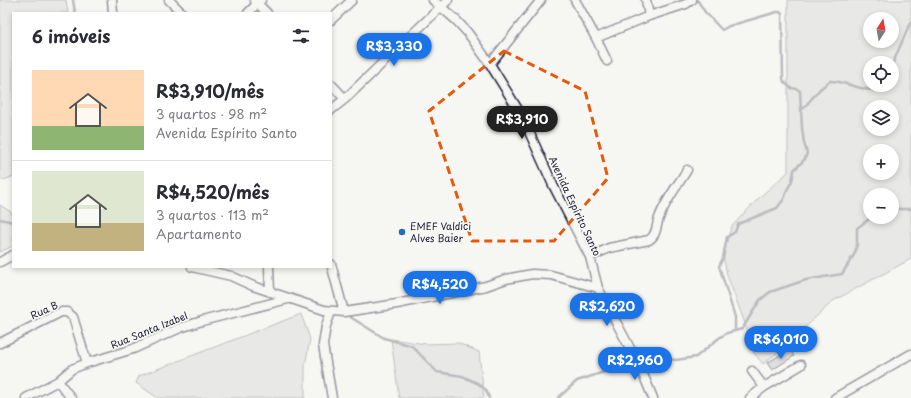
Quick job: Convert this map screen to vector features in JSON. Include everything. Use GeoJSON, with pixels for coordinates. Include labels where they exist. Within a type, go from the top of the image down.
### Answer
{"type":"FeatureCollection","features":[{"type":"Feature","properties":{"kind":"street"},"geometry":{"type":"LineString","coordinates":[[169,0],[181,12]]}},
{"type":"Feature","properties":{"kind":"street"},"geometry":{"type":"LineString","coordinates":[[332,19],[352,0]]}},
{"type":"Feature","properties":{"kind":"street","name":"Avenida Espírito Santo"},"geometry":{"type":"LineString","coordinates":[[433,0],[468,33],[490,64],[522,116],[553,185],[590,257],[598,288],[640,367],[653,398]]}},
{"type":"Feature","properties":{"kind":"street"},"geometry":{"type":"LineString","coordinates":[[332,109],[345,99],[448,0]]}},
{"type":"Feature","properties":{"kind":"street"},"geometry":{"type":"LineString","coordinates":[[490,64],[541,0]]}},
{"type":"Feature","properties":{"kind":"street"},"geometry":{"type":"LineString","coordinates":[[575,0],[607,61]]}},
{"type":"Feature","properties":{"kind":"street"},"geometry":{"type":"LineString","coordinates":[[646,0],[649,16]]}},
{"type":"Feature","properties":{"kind":"street"},"geometry":{"type":"LineString","coordinates":[[596,38],[692,0]]}},
{"type":"Feature","properties":{"kind":"street"},"geometry":{"type":"LineString","coordinates":[[113,1],[113,12]]}},
{"type":"Feature","properties":{"kind":"street"},"geometry":{"type":"LineString","coordinates":[[249,12],[258,1],[266,12]]}},
{"type":"Feature","properties":{"kind":"street"},"geometry":{"type":"LineString","coordinates":[[332,85],[345,99]]}},
{"type":"Feature","properties":{"kind":"street"},"geometry":{"type":"LineString","coordinates":[[590,257],[609,248],[649,240],[652,238],[662,211],[687,170]]}},
{"type":"Feature","properties":{"kind":"street"},"geometry":{"type":"LineString","coordinates":[[0,262],[12,256]]}},
{"type":"Feature","properties":{"kind":"street"},"geometry":{"type":"LineString","coordinates":[[196,268],[231,276],[288,299],[331,312],[344,312],[397,304],[486,286],[506,279],[532,274],[551,276],[598,288]]}},
{"type":"Feature","properties":{"kind":"street"},"geometry":{"type":"LineString","coordinates":[[269,268],[270,292]]}},
{"type":"Feature","properties":{"kind":"street"},"geometry":{"type":"LineString","coordinates":[[332,268],[344,312]]}},
{"type":"Feature","properties":{"kind":"street","name":"Rua Santa Izabel"},"geometry":{"type":"LineString","coordinates":[[26,398],[58,381],[72,369],[87,363],[133,349],[180,328],[288,299]]}},
{"type":"Feature","properties":{"kind":"street","name":"Rua B"},"geometry":{"type":"LineString","coordinates":[[0,343],[61,312],[68,312],[73,317],[87,363]]}},
{"type":"Feature","properties":{"kind":"street"},"geometry":{"type":"LineString","coordinates":[[331,312],[326,326],[323,345],[332,398]]}},
{"type":"Feature","properties":{"kind":"street"},"geometry":{"type":"LineString","coordinates":[[835,398],[911,354]]}},
{"type":"Feature","properties":{"kind":"street"},"geometry":{"type":"LineString","coordinates":[[750,398],[801,365]]}},
{"type":"Feature","properties":{"kind":"street"},"geometry":{"type":"LineString","coordinates":[[752,371],[764,388]]}},
{"type":"Feature","properties":{"kind":"street"},"geometry":{"type":"LineString","coordinates":[[58,381],[70,398]]}},
{"type":"Feature","properties":{"kind":"highlighted area"},"geometry":{"type":"Polygon","coordinates":[[[504,51],[585,91],[608,178],[554,241],[472,241],[429,111],[504,51]]]}},
{"type":"Feature","properties":{"kind":"shaded area"},"geometry":{"type":"Polygon","coordinates":[[[0,0],[66,0],[68,12],[12,12],[12,177],[0,181],[0,0]]]}},
{"type":"Feature","properties":{"kind":"shaded area"},"geometry":{"type":"Polygon","coordinates":[[[788,0],[911,0],[911,259],[833,301],[782,349],[763,364],[753,352],[744,321],[727,275],[723,255],[725,244],[732,226],[761,196],[788,172],[788,0]]]}},
{"type":"Feature","properties":{"kind":"shaded area"},"geometry":{"type":"Polygon","coordinates":[[[0,205],[11,212],[12,214],[12,246],[0,252],[0,205]]]}},
{"type":"Feature","properties":{"kind":"shaded area"},"geometry":{"type":"Polygon","coordinates":[[[301,314],[310,339],[305,366],[305,398],[158,398],[136,383],[139,376],[301,314]]]}},
{"type":"Feature","properties":{"kind":"shaded area"},"geometry":{"type":"Polygon","coordinates":[[[391,339],[426,344],[458,343],[479,352],[484,398],[399,398],[391,339]]]}},
{"type":"Feature","properties":{"kind":"building"},"geometry":{"type":"Polygon","coordinates":[[[790,349],[794,356],[772,370],[767,363],[790,349]]]}},
{"type":"Feature","properties":{"kind":"waterway"},"geometry":{"type":"LineString","coordinates":[[73,0],[75,12]]}},
{"type":"Feature","properties":{"kind":"waterway"},"geometry":{"type":"LineString","coordinates":[[698,1],[705,12],[722,30],[729,26],[777,12],[782,14],[783,78],[784,82],[791,88],[800,91],[802,128],[807,153],[805,159],[794,170],[792,181],[784,199],[777,208],[738,224],[735,232],[727,237],[723,258],[719,266],[735,317],[735,331]]}},
{"type":"Feature","properties":{"kind":"waterway"},"geometry":{"type":"LineString","coordinates":[[896,56],[911,21]]}},
{"type":"Feature","properties":{"kind":"waterway"},"geometry":{"type":"LineString","coordinates":[[801,111],[820,89],[830,81],[836,81],[863,88]]}},
{"type":"Feature","properties":{"kind":"waterway"},"geometry":{"type":"LineString","coordinates":[[899,209],[911,209]]}},
{"type":"Feature","properties":{"kind":"waterway"},"geometry":{"type":"LineString","coordinates":[[0,219],[12,222]]}},
{"type":"Feature","properties":{"kind":"waterway"},"geometry":{"type":"LineString","coordinates":[[644,357],[676,360],[696,357],[727,333],[742,329],[760,300],[770,292],[806,280],[842,274],[855,253],[857,244],[857,228],[863,224]]}},
{"type":"Feature","properties":{"kind":"waterway"},"geometry":{"type":"LineString","coordinates":[[347,315],[384,338],[412,346],[437,372],[462,376],[479,384],[486,390],[489,398]]}},
{"type":"Feature","properties":{"kind":"waterway"},"geometry":{"type":"LineString","coordinates":[[558,398],[577,381],[607,371],[624,357]]}},
{"type":"Feature","properties":{"kind":"place","name":"EMEF Valdici Alves Baier"},"geometry":{"type":"Point","coordinates":[402,232]}}]}
